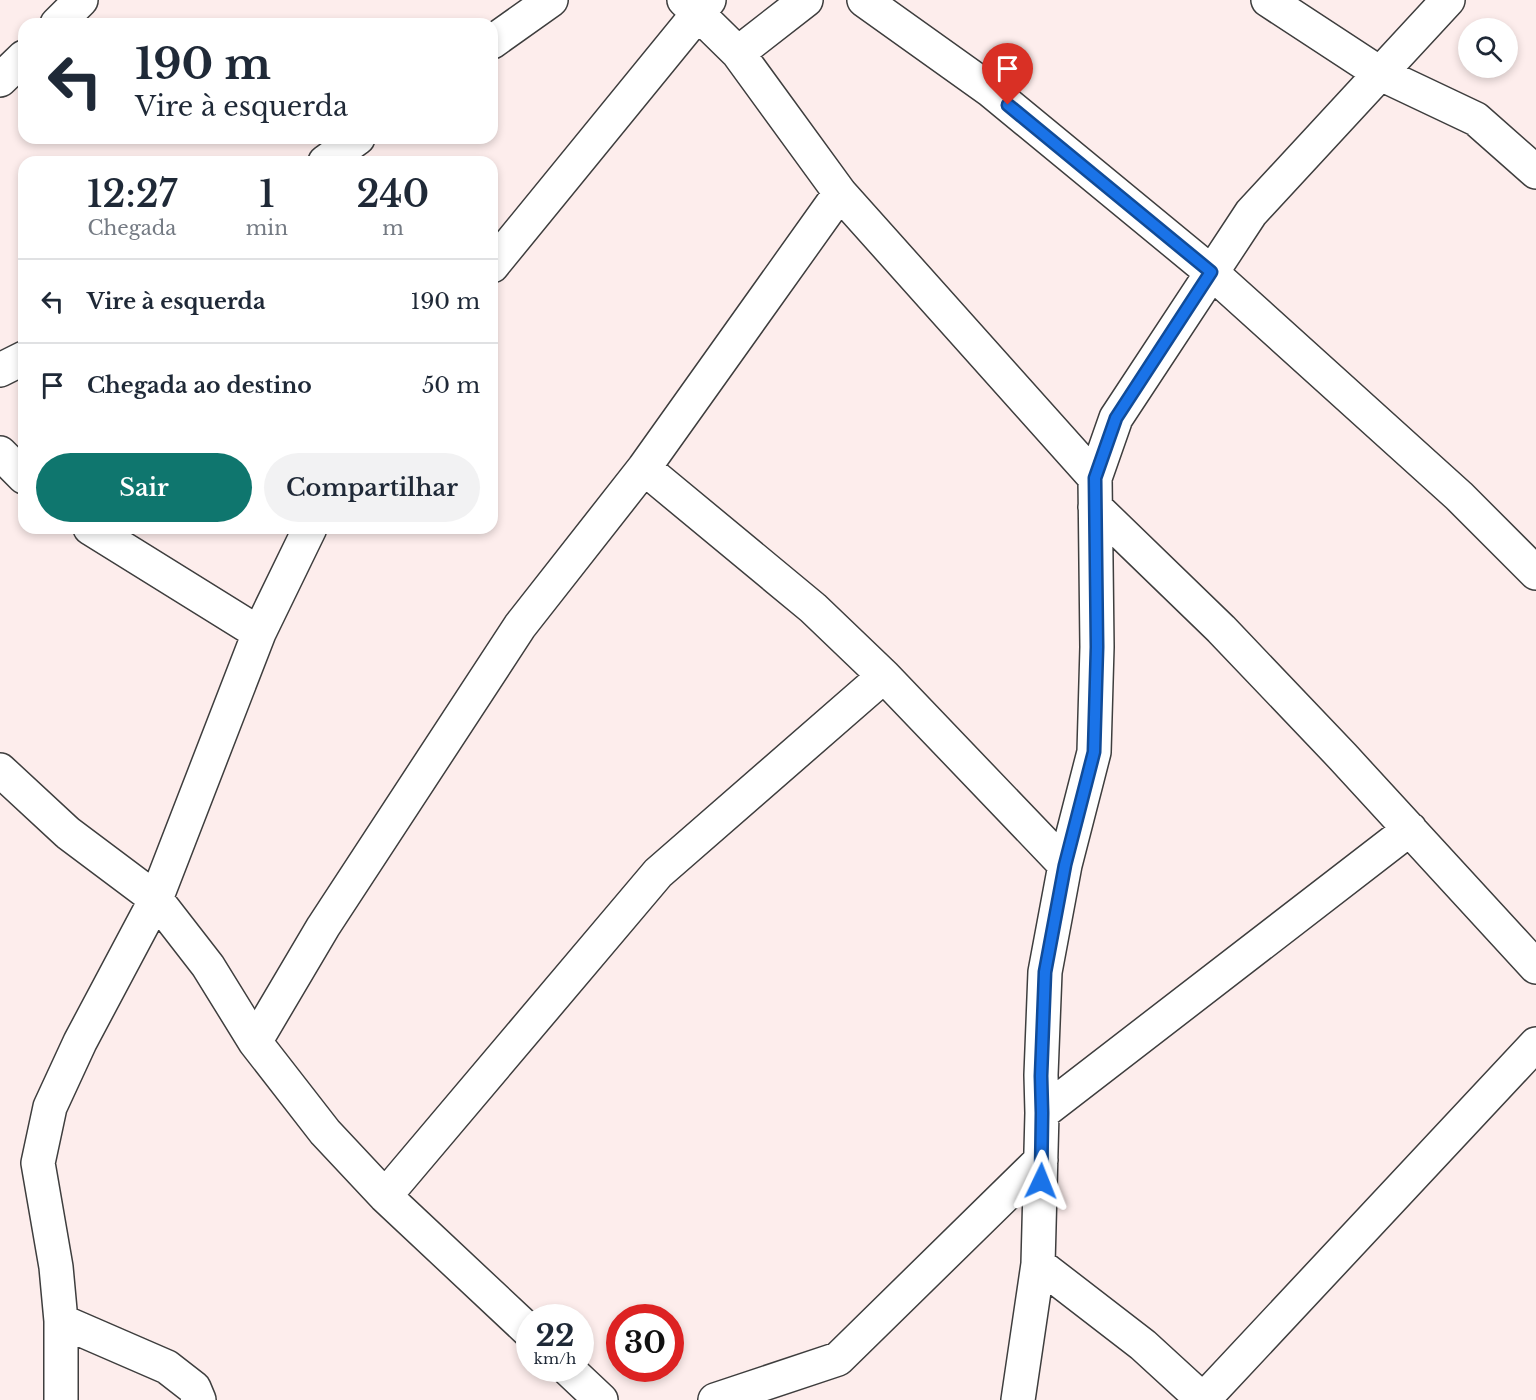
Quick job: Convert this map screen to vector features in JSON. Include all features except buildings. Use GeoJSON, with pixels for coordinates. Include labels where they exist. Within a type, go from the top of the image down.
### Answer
{"type":"FeatureCollection","features":[{"type":"Feature","properties":{"kind":"street"},"geometry":{"type":"LineString","coordinates":[[63,18],[81,0]]}},
{"type":"Feature","properties":{"kind":"street"},"geometry":{"type":"LineString","coordinates":[[498,38],[551,0]]}},
{"type":"Feature","properties":{"kind":"street"},"geometry":{"type":"LineString","coordinates":[[738,53],[806,0]]}},
{"type":"Feature","properties":{"kind":"street"},"geometry":{"type":"LineString","coordinates":[[864,0],[990,90],[1211,272],[1459,496],[1536,573]]}},
{"type":"Feature","properties":{"kind":"street"},"geometry":{"type":"LineString","coordinates":[[1268,0],[1381,74],[1476,119],[1536,172]]}},
{"type":"Feature","properties":{"kind":"street"},"geometry":{"type":"LineString","coordinates":[[1018,1400],[1038,1264],[1045,972],[1065,865],[1094,752],[1097,647],[1095,492],[1116,418],[1251,213],[1448,0]]}},
{"type":"Feature","properties":{"kind":"street"},"geometry":{"type":"LineString","coordinates":[[498,258],[697,5],[738,53],[840,193],[1095,492],[1410,828],[1536,967]]}},
{"type":"Feature","properties":{"kind":"street"},"geometry":{"type":"LineString","coordinates":[[0,81],[18,63]]}},
{"type":"Feature","properties":{"kind":"street"},"geometry":{"type":"LineString","coordinates":[[333,156],[350,144]]}},
{"type":"Feature","properties":{"kind":"street"},"geometry":{"type":"LineString","coordinates":[[255,1042],[323,927],[520,626],[644,468],[840,193]]}},
{"type":"Feature","properties":{"kind":"street"},"geometry":{"type":"LineString","coordinates":[[0,370],[18,361]]}},
{"type":"Feature","properties":{"kind":"street"},"geometry":{"type":"LineString","coordinates":[[0,453],[18,471]]}},
{"type":"Feature","properties":{"kind":"street"},"geometry":{"type":"LineString","coordinates":[[644,468],[813,608],[884,676],[1065,865]]}},
{"type":"Feature","properties":{"kind":"street"},"geometry":{"type":"LineString","coordinates":[[100,534],[259,633]]}},
{"type":"Feature","properties":{"kind":"street"},"geometry":{"type":"LineString","coordinates":[[61,1400],[61,1321],[56,1268],[38,1163],[50,1107],[80,1042],[156,899],[259,633],[307,534]]}},
{"type":"Feature","properties":{"kind":"street"},"geometry":{"type":"LineString","coordinates":[[385,1196],[658,873],[884,676]]}},
{"type":"Feature","properties":{"kind":"street"},"geometry":{"type":"LineString","coordinates":[[0,770],[68,833],[156,899],[208,966],[255,1042],[325,1132],[385,1196],[516,1319]]}},
{"type":"Feature","properties":{"kind":"street"},"geometry":{"type":"LineString","coordinates":[[1042,1113],[1410,828]]}},
{"type":"Feature","properties":{"kind":"street"},"geometry":{"type":"LineString","coordinates":[[1038,1264],[1143,1345],[1203,1400],[1536,1044]]}},
{"type":"Feature","properties":{"kind":"street"},"geometry":{"type":"LineString","coordinates":[[715,1400],[838,1359],[1041,1160]]}},
{"type":"Feature","properties":{"kind":"street"},"geometry":{"type":"LineString","coordinates":[[61,1321],[167,1367],[195,1388],[200,1400]]}},
{"type":"Feature","properties":{"kind":"street"},"geometry":{"type":"LineString","coordinates":[[582,1382],[601,1400]]}},
{"type":"Feature","properties":{"kind":"route"},"geometry":{"type":"LineString","coordinates":[[1008,105],[1211,272],[1116,418],[1095,478],[1097,647],[1094,752],[1065,865],[1045,972],[1041,1076],[1041,1181]]}}]}
